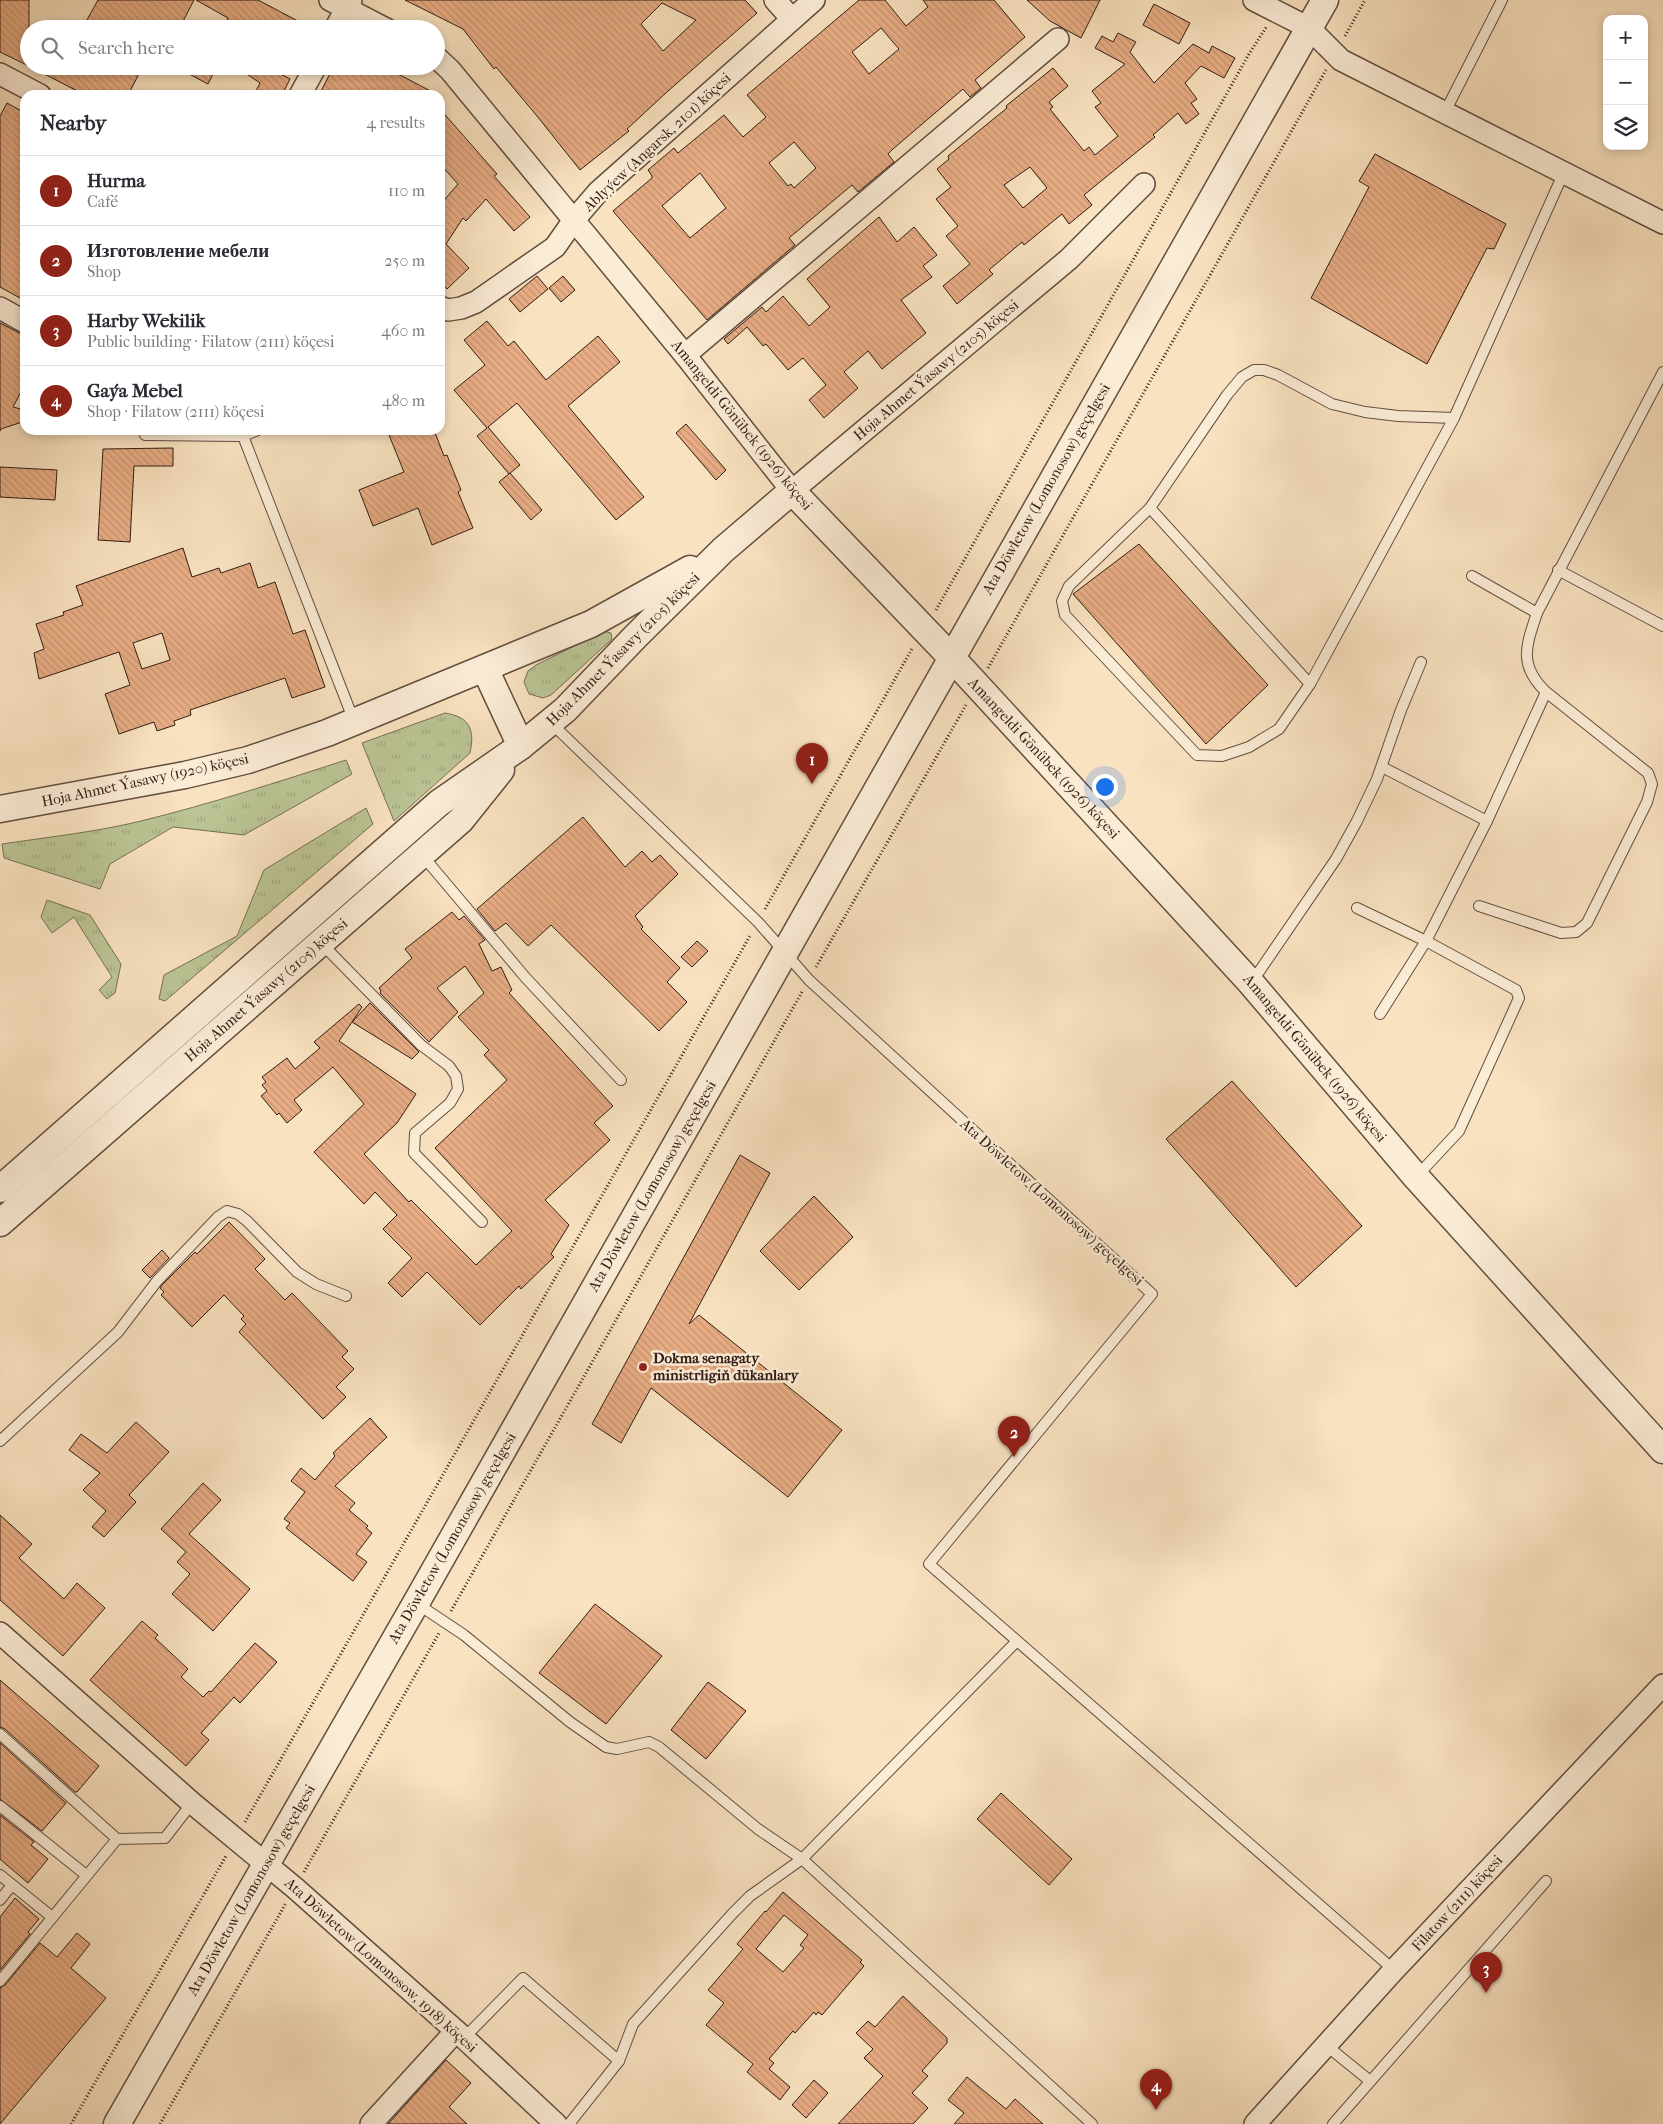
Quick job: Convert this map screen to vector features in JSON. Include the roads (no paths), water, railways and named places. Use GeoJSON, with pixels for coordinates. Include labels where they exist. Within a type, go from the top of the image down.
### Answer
{"type":"FeatureCollection","features":[{"type":"Feature","properties":{"kind":"street"},"geometry":{"type":"LineString","coordinates":[[775,0],[792,19]]}},
{"type":"Feature","properties":{"kind":"street","name":"Ablyýew (Angarsk, 2101) köçesi"},"geometry":{"type":"LineString","coordinates":[[445,309],[461,308],[476,302],[555,246],[598,192],[814,0]]}},
{"type":"Feature","properties":{"kind":"street"},"geometry":{"type":"LineString","coordinates":[[1254,0],[1308,28],[1341,60],[1663,223]]}},
{"type":"Feature","properties":{"kind":"street"},"geometry":{"type":"LineString","coordinates":[[1308,28],[1325,0]]}},
{"type":"Feature","properties":{"kind":"street"},"geometry":{"type":"LineString","coordinates":[[337,20],[342,3],[371,20]]}},
{"type":"Feature","properties":{"kind":"street","name":"Ata Döwletow (Lomonosow) geçelgesi"},"geometry":{"type":"LineString","coordinates":[[117,2124],[416,1602],[1308,28]]}},
{"type":"Feature","properties":{"kind":"street"},"geometry":{"type":"LineString","coordinates":[[685,355],[1058,39]]}},
{"type":"Feature","properties":{"kind":"street","name":"Amangeldi Gönübek (1926) köçesi"},"geometry":{"type":"LineString","coordinates":[[445,65],[685,355],[792,491],[951,657],[1251,983],[1416,1176],[1663,1450]]}},
{"type":"Feature","properties":{"kind":"street"},"geometry":{"type":"LineString","coordinates":[[0,74],[30,90]]}},
{"type":"Feature","properties":{"kind":"street"},"geometry":{"type":"LineString","coordinates":[[303,90],[311,75]]}},
{"type":"Feature","properties":{"kind":"street","name":"Hoja Ahmet Ýasawy (2105) köçesi"},"geometry":{"type":"LineString","coordinates":[[0,1189],[439,803],[521,746],[578,699],[636,636],[723,550],[1069,259],[1144,184]]}},
{"type":"Feature","properties":{"kind":"street"},"geometry":{"type":"LineString","coordinates":[[0,308],[20,319]]}},
{"type":"Feature","properties":{"kind":"street","name":"Hoja Ahmet Ýasawy (2105) köçesi"},"geometry":{"type":"LineString","coordinates":[[485,669],[591,624],[723,550]]}},
{"type":"Feature","properties":{"kind":"street"},"geometry":{"type":"LineString","coordinates":[[485,669],[521,746]]}},
{"type":"Feature","properties":{"kind":"street","name":"Hoja Ahmet Ýasawy (1920) köçesi"},"geometry":{"type":"LineString","coordinates":[[0,809],[118,788],[248,760],[355,722],[485,669]]}},
{"type":"Feature","properties":{"kind":"street","name":"Hoja Ahmet Ýasawy (2105) köçesi"},"geometry":{"type":"LineString","coordinates":[[0,1223],[461,820],[521,746]]}},
{"type":"Feature","properties":{"kind":"street","name":"Ata Döwletow (Lomonosow, 1918) köçesi"},"geometry":{"type":"LineString","coordinates":[[0,1633],[192,1803],[266,1863],[460,2035],[556,2124]]}},
{"type":"Feature","properties":{"kind":"street","name":"Filatow (2111) köçesi"},"geometry":{"type":"LineString","coordinates":[[1255,2124],[1394,1970],[1663,1685]]}},
{"type":"Feature","properties":{"kind":"street"},"geometry":{"type":"LineString","coordinates":[[371,2124],[460,2035]]}},
{"type":"Feature","properties":{"kind":"lane"},"geometry":{"type":"LineString","coordinates":[[1445,112],[1502,0]]}},
{"type":"Feature","properties":{"kind":"lane"},"geometry":{"type":"LineString","coordinates":[[1454,418],[1398,416],[1364,412],[1332,404],[1278,375],[1264,370],[1254,370],[1242,376],[1150,508],[1069,586],[1062,601],[1065,615],[1074,627],[1197,755],[1222,756],[1249,747],[1279,729],[1310,684],[1454,418],[1564,172]]}},
{"type":"Feature","properties":{"kind":"lane"},"geometry":{"type":"LineString","coordinates":[[1479,906],[1561,933],[1576,932],[1587,923],[1647,802],[1652,784],[1648,773],[1534,681],[1527,664],[1526,645],[1537,613],[1558,570],[1660,386],[1663,372]]}},
{"type":"Feature","properties":{"kind":"lane"},"geometry":{"type":"LineString","coordinates":[[145,435],[243,436],[355,722]]}},
{"type":"Feature","properties":{"kind":"lane"},"geometry":{"type":"LineString","coordinates":[[1150,508],[1310,684]]}},
{"type":"Feature","properties":{"kind":"lane"},"geometry":{"type":"LineString","coordinates":[[1558,570],[1663,626]]}},
{"type":"Feature","properties":{"kind":"lane"},"geometry":{"type":"LineString","coordinates":[[1472,576],[1537,613]]}},
{"type":"Feature","properties":{"kind":"lane"},"geometry":{"type":"LineString","coordinates":[[1251,983],[1336,859],[1372,793],[1400,710],[1421,662]]}},
{"type":"Feature","properties":{"kind":"lane"},"geometry":{"type":"LineString","coordinates":[[1380,1014],[1426,941],[1486,821],[1546,692]]}},
{"type":"Feature","properties":{"kind":"lane"},"geometry":{"type":"LineString","coordinates":[[551,722],[758,922],[784,951]]}},
{"type":"Feature","properties":{"kind":"lane"},"geometry":{"type":"LineString","coordinates":[[1382,767],[1486,821]]}},
{"type":"Feature","properties":{"kind":"lane"},"geometry":{"type":"LineString","coordinates":[[422,854],[525,977],[621,1080]]}},
{"type":"Feature","properties":{"kind":"lane"},"geometry":{"type":"LineString","coordinates":[[1357,908],[1426,941],[1516,990],[1519,998],[1459,1131],[1416,1176]]}},
{"type":"Feature","properties":{"kind":"lane"},"geometry":{"type":"LineString","coordinates":[[321,942],[421,1045],[449,1066],[456,1076],[458,1089],[450,1103],[414,1133],[414,1153],[482,1222]]}},
{"type":"Feature","properties":{"kind":"lane","name":"Ata Döwletow (Lomonosow) geçelgesi"},"geometry":{"type":"LineString","coordinates":[[784,951],[808,980],[1152,1294],[929,1564],[1017,1642]]}},
{"type":"Feature","properties":{"kind":"lane"},"geometry":{"type":"LineString","coordinates":[[0,1442],[118,1332],[157,1281],[218,1217],[227,1211],[238,1214],[247,1221],[297,1272],[316,1284],[346,1296]]}},
{"type":"Feature","properties":{"kind":"lane"},"geometry":{"type":"LineString","coordinates":[[416,1602],[464,1635],[570,1722],[606,1747],[617,1749],[649,1742],[659,1746],[758,1829],[802,1859],[1092,2124]]}},
{"type":"Feature","properties":{"kind":"lane"},"geometry":{"type":"LineString","coordinates":[[569,2124],[619,2061],[633,2024],[750,1896],[802,1859],[1017,1642],[1394,1970]]}},
{"type":"Feature","properties":{"kind":"lane"},"geometry":{"type":"LineString","coordinates":[[0,1734],[117,1838],[165,1838],[192,1803]]}},
{"type":"Feature","properties":{"kind":"lane"},"geometry":{"type":"LineString","coordinates":[[0,1806],[86,1875]]}},
{"type":"Feature","properties":{"kind":"lane"},"geometry":{"type":"LineString","coordinates":[[0,1981],[117,1838]]}},
{"type":"Feature","properties":{"kind":"lane"},"geometry":{"type":"LineString","coordinates":[[0,1874],[52,1917]]}},
{"type":"Feature","properties":{"kind":"lane"},"geometry":{"type":"LineString","coordinates":[[1333,2124],[1546,1882]]}},
{"type":"Feature","properties":{"kind":"lane"},"geometry":{"type":"LineString","coordinates":[[0,1900],[12,1885]]}},
{"type":"Feature","properties":{"kind":"lane"},"geometry":{"type":"LineString","coordinates":[[460,2035],[523,1978],[619,2061]]}},
{"type":"Feature","properties":{"kind":"lane"},"geometry":{"type":"LineString","coordinates":[[1327,2046],[1370,2081]]}},
{"type":"Feature","properties":{"kind":"place","name":"Hurma"},"geometry":{"type":"Point","coordinates":[812,784]}},
{"type":"Feature","properties":{"kind":"place","name":"Dokma senagaty ministrligiň dükanlary"},"geometry":{"type":"Point","coordinates":[643,1367]}},
{"type":"Feature","properties":{"kind":"place","name":"Изготовление мебели"},"geometry":{"type":"Point","coordinates":[1014,1457]}},
{"type":"Feature","properties":{"kind":"place","name":"Harby Wekilik"},"geometry":{"type":"Point","coordinates":[1486,1993]}},
{"type":"Feature","properties":{"kind":"place","name":"Gaýa Mebel"},"geometry":{"type":"Point","coordinates":[1156,2110]}}]}
